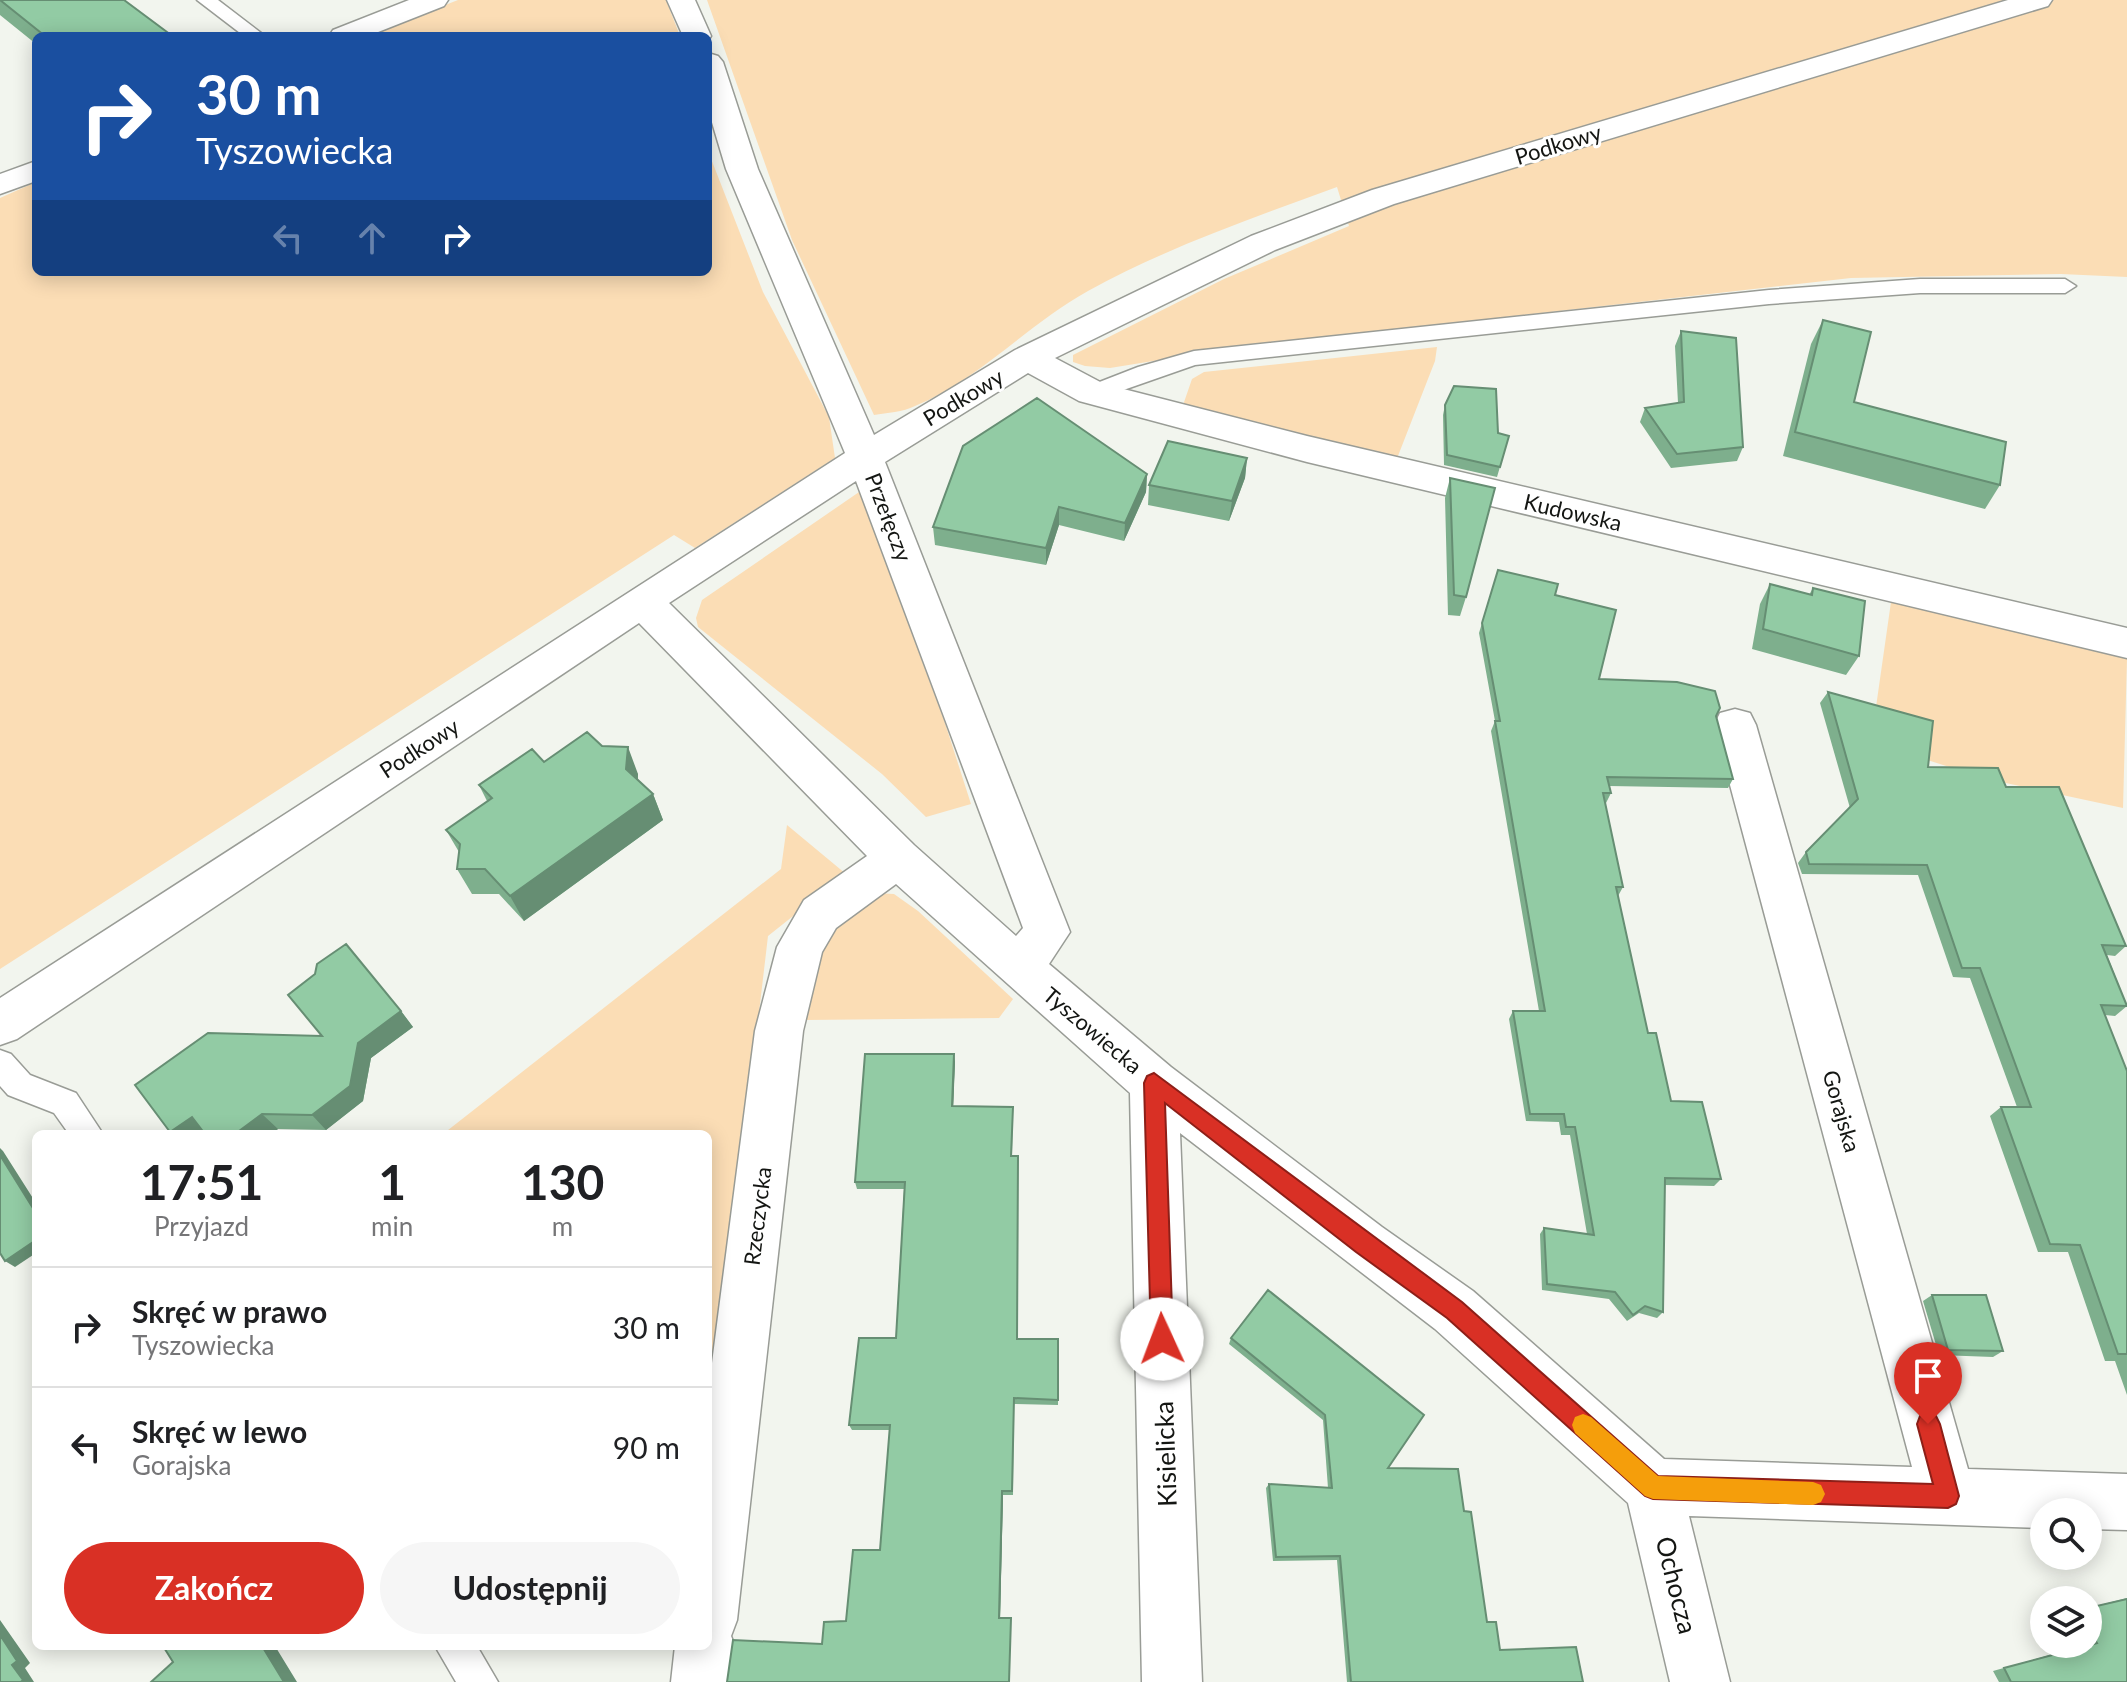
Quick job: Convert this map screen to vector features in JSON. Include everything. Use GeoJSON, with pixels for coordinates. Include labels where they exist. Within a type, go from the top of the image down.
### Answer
{"type":"FeatureCollection","features":[{"type":"Feature","properties":{"kind":"street"},"geometry":{"type":"LineString","coordinates":[[353,32],[434,0]]}},
{"type":"Feature","properties":{"kind":"street"},"geometry":{"type":"LineString","coordinates":[[681,0],[695,32]]}},
{"type":"Feature","properties":{"kind":"street","name":"Podkowy"},"geometry":{"type":"LineString","coordinates":[[0,1024],[642,601],[865,457],[1027,358],[1263,243],[1383,197],[2038,0]]}},
{"type":"Feature","properties":{"kind":"street","name":"Przełęczy"},"geometry":{"type":"LineString","coordinates":[[712,75],[742,169],[865,457],[1047,932],[1019,967]]}},
{"type":"Feature","properties":{"kind":"street"},"geometry":{"type":"LineString","coordinates":[[0,185],[32,172]]}},
{"type":"Feature","properties":{"kind":"street","name":"Kudowska"},"geometry":{"type":"LineString","coordinates":[[1027,358],[1092,393],[1307,449],[2127,643]]}},
{"type":"Feature","properties":{"kind":"street","name":"Tyszowiecka"},"geometry":{"type":"LineString","coordinates":[[642,601],[898,858],[1019,967],[1154,1083],[1364,1245],[1454,1310],[1653,1487]]}},
{"type":"Feature","properties":{"kind":"street","name":"Gorajska"},"geometry":{"type":"LineString","coordinates":[[1735,725],[1948,1496]]}},
{"type":"Feature","properties":{"kind":"street","name":"Rzeczycka"},"geometry":{"type":"LineString","coordinates":[[712,1587],[779,1031],[800,947],[820,914],[898,858]]}},
{"type":"Feature","properties":{"kind":"street","name":"Kisielicka"},"geometry":{"type":"LineString","coordinates":[[1154,1083],[1172,1682]]}},
{"type":"Feature","properties":{"kind":"street"},"geometry":{"type":"LineString","coordinates":[[1653,1487],[2127,1502]]}},
{"type":"Feature","properties":{"kind":"street","name":"Ochocza"},"geometry":{"type":"LineString","coordinates":[[1653,1487],[1700,1682]]}},
{"type":"Feature","properties":{"kind":"street"},"geometry":{"type":"LineString","coordinates":[[701,1682],[705,1650]]}},
{"type":"Feature","properties":{"kind":"lane"},"geometry":{"type":"LineString","coordinates":[[206,0],[250,32]]}},
{"type":"Feature","properties":{"kind":"lane"},"geometry":{"type":"LineString","coordinates":[[1092,393],[1194,358],[1769,297],[1920,286],[2065,286]]}},
{"type":"Feature","properties":{"kind":"lane"},"geometry":{"type":"LineString","coordinates":[[0,1064],[19,1085],[65,1103],[84,1130]]}},
{"type":"Feature","properties":{"kind":"lane"},"geometry":{"type":"LineString","coordinates":[[457,1650],[479,1682]]}},
{"type":"Feature","properties":{"kind":"shaded area"},"geometry":{"type":"Polygon","coordinates":[[[458,0],[666,0],[678,32],[376,32],[458,0]]]}},
{"type":"Feature","properties":{"kind":"shaded area"},"geometry":{"type":"Polygon","coordinates":[[[707,0],[2127,0],[2127,277],[2061,274],[1851,278],[1277,341],[1110,368],[1073,362],[1073,355],[1224,279],[1349,226],[1337,187],[1211,234],[1118,275],[1066,304],[939,395],[905,410],[874,415],[792,240],[707,0]]]}},
{"type":"Feature","properties":{"kind":"shaded area"},"geometry":{"type":"Polygon","coordinates":[[[712,161],[763,292],[829,417],[835,458],[695,548],[674,535],[0,969],[0,198],[32,184],[32,276],[712,276],[712,161]]]}},
{"type":"Feature","properties":{"kind":"shaded area"},"geometry":{"type":"Polygon","coordinates":[[[1437,347],[1435,361],[1396,461],[1182,408],[1192,379],[1204,372],[1437,347]]]}},
{"type":"Feature","properties":{"kind":"shaded area"},"geometry":{"type":"Polygon","coordinates":[[[862,490],[869,518],[944,720],[971,804],[926,817],[882,774],[698,627],[696,618],[702,600],[862,490]]]}},
{"type":"Feature","properties":{"kind":"shaded area"},"geometry":{"type":"Polygon","coordinates":[[[1891,602],[2127,659],[2123,808],[1987,779],[1871,742],[1891,602]]]}},
{"type":"Feature","properties":{"kind":"shaded area"},"geometry":{"type":"Polygon","coordinates":[[[787,825],[846,874],[768,936],[712,1411],[712,1130],[448,1130],[781,869],[787,825]]]}},
{"type":"Feature","properties":{"kind":"shaded area"},"geometry":{"type":"Polygon","coordinates":[[[875,893],[894,894],[918,911],[1013,999],[999,1018],[806,1020],[813,956],[827,925],[875,893]]]}},
{"type":"Feature","properties":{"kind":"building"},"geometry":{"type":"Polygon","coordinates":[[[0,0],[124,0],[167,32],[40,32],[0,0]]]}},
{"type":"Feature","properties":{"kind":"building"},"geometry":{"type":"Polygon","coordinates":[[[1823,320],[1871,332],[1854,402],[2006,442],[2000,485],[1795,432],[1823,320]]]}},
{"type":"Feature","properties":{"kind":"building"},"geometry":{"type":"Polygon","coordinates":[[[1681,331],[1736,338],[1743,447],[1677,454],[1645,408],[1684,402],[1681,331]]]}},
{"type":"Feature","properties":{"kind":"building"},"geometry":{"type":"Polygon","coordinates":[[[1454,386],[1496,389],[1498,433],[1509,436],[1500,467],[1447,455],[1445,405],[1454,386]]]}},
{"type":"Feature","properties":{"kind":"building"},"geometry":{"type":"Polygon","coordinates":[[[1037,398],[1147,474],[1125,523],[1059,507],[1046,548],[933,527],[963,446],[1037,398]]]}},
{"type":"Feature","properties":{"kind":"building"},"geometry":{"type":"Polygon","coordinates":[[[1168,441],[1247,458],[1232,501],[1149,485],[1168,441]]]}},
{"type":"Feature","properties":{"kind":"building"},"geometry":{"type":"Polygon","coordinates":[[[1450,478],[1495,488],[1466,597],[1454,595],[1450,478]]]}},
{"type":"Feature","properties":{"kind":"building"},"geometry":{"type":"Polygon","coordinates":[[[1498,570],[1558,584],[1555,595],[1616,610],[1599,679],[1677,682],[1715,691],[1720,708],[1716,716],[1733,779],[1607,777],[1611,793],[1603,793],[1623,887],[1616,887],[1648,1033],[1656,1033],[1671,1101],[1702,1102],[1721,1179],[1665,1178],[1663,1312],[1645,1306],[1633,1315],[1615,1292],[1547,1284],[1544,1228],[1594,1235],[1575,1127],[1566,1127],[1564,1114],[1530,1114],[1513,1011],[1545,1011],[1495,721],[1500,721],[1482,623],[1498,570]]]}},
{"type":"Feature","properties":{"kind":"building"},"geometry":{"type":"Polygon","coordinates":[[[1770,584],[1812,595],[1813,588],[1865,601],[1859,656],[1763,629],[1770,584]]]}},
{"type":"Feature","properties":{"kind":"building"},"geometry":{"type":"Polygon","coordinates":[[[1828,692],[1933,721],[1928,767],[1998,768],[2006,787],[2059,787],[2126,946],[2102,945],[2127,1006],[2101,1005],[2127,1071],[2127,1354],[2118,1354],[2080,1245],[2050,1244],[2001,1107],[2031,1107],[1980,968],[1962,968],[1927,865],[1809,864],[1806,852],[1858,799],[1828,692]]]}},
{"type":"Feature","properties":{"kind":"building"},"geometry":{"type":"Polygon","coordinates":[[[587,732],[602,746],[628,747],[626,769],[653,794],[510,896],[485,869],[457,869],[460,844],[446,830],[492,798],[479,785],[532,749],[544,762],[587,732]]]}},
{"type":"Feature","properties":{"kind":"building"},"geometry":{"type":"Polygon","coordinates":[[[346,944],[401,1011],[358,1043],[350,1086],[312,1115],[262,1114],[240,1130],[202,1130],[192,1117],[169,1130],[135,1085],[208,1033],[322,1036],[288,995],[315,974],[317,964],[346,944]]]}},
{"type":"Feature","properties":{"kind":"building"},"geometry":{"type":"Polygon","coordinates":[[[865,1054],[954,1054],[952,1106],[1013,1107],[1011,1156],[1018,1156],[1017,1339],[1058,1339],[1058,1400],[1014,1398],[1012,1491],[1002,1491],[999,1618],[1011,1618],[1009,1682],[727,1682],[733,1640],[822,1644],[824,1622],[846,1621],[853,1550],[880,1550],[890,1425],[849,1425],[859,1338],[896,1338],[905,1182],[855,1182],[865,1054]]]}},
{"type":"Feature","properties":{"kind":"building"},"geometry":{"type":"Polygon","coordinates":[[[0,1155],[32,1207],[32,1243],[5,1261],[0,1253],[0,1155]]]}},
{"type":"Feature","properties":{"kind":"building"},"geometry":{"type":"Polygon","coordinates":[[[1268,1290],[1424,1415],[1388,1468],[1458,1469],[1464,1511],[1471,1512],[1487,1622],[1496,1622],[1500,1650],[1576,1647],[1583,1682],[1351,1682],[1340,1556],[1276,1557],[1269,1484],[1332,1488],[1325,1415],[1231,1338],[1268,1290]]]}},
{"type":"Feature","properties":{"kind":"building"},"geometry":{"type":"Polygon","coordinates":[[[1932,1295],[1986,1295],[2003,1351],[1948,1350],[1932,1295]]]}},
{"type":"Feature","properties":{"kind":"building"},"geometry":{"type":"Polygon","coordinates":[[[2127,1599],[2127,1682],[2011,1682],[2004,1668],[2041,1658],[2102,1658],[2102,1605],[2127,1599]]]}},
{"type":"Feature","properties":{"kind":"building"},"geometry":{"type":"Polygon","coordinates":[[[0,1635],[17,1661],[12,1665],[23,1680],[21,1682],[0,1682],[0,1635]]]}},
{"type":"Feature","properties":{"kind":"building"},"geometry":{"type":"Polygon","coordinates":[[[166,1650],[264,1650],[284,1682],[151,1682],[173,1662],[166,1650]]]}},
{"type":"Feature","properties":{"kind":"slow traffic"},"geometry":{"type":"LineString","coordinates":[[1583,1425],[1653,1487],[1813,1494]]}},
{"type":"Feature","properties":{"kind":"route"},"geometry":{"type":"LineString","coordinates":[[1162,1339],[1154,1083],[1364,1245],[1454,1310],[1653,1487],[1948,1496],[1928,1424]]}}]}
